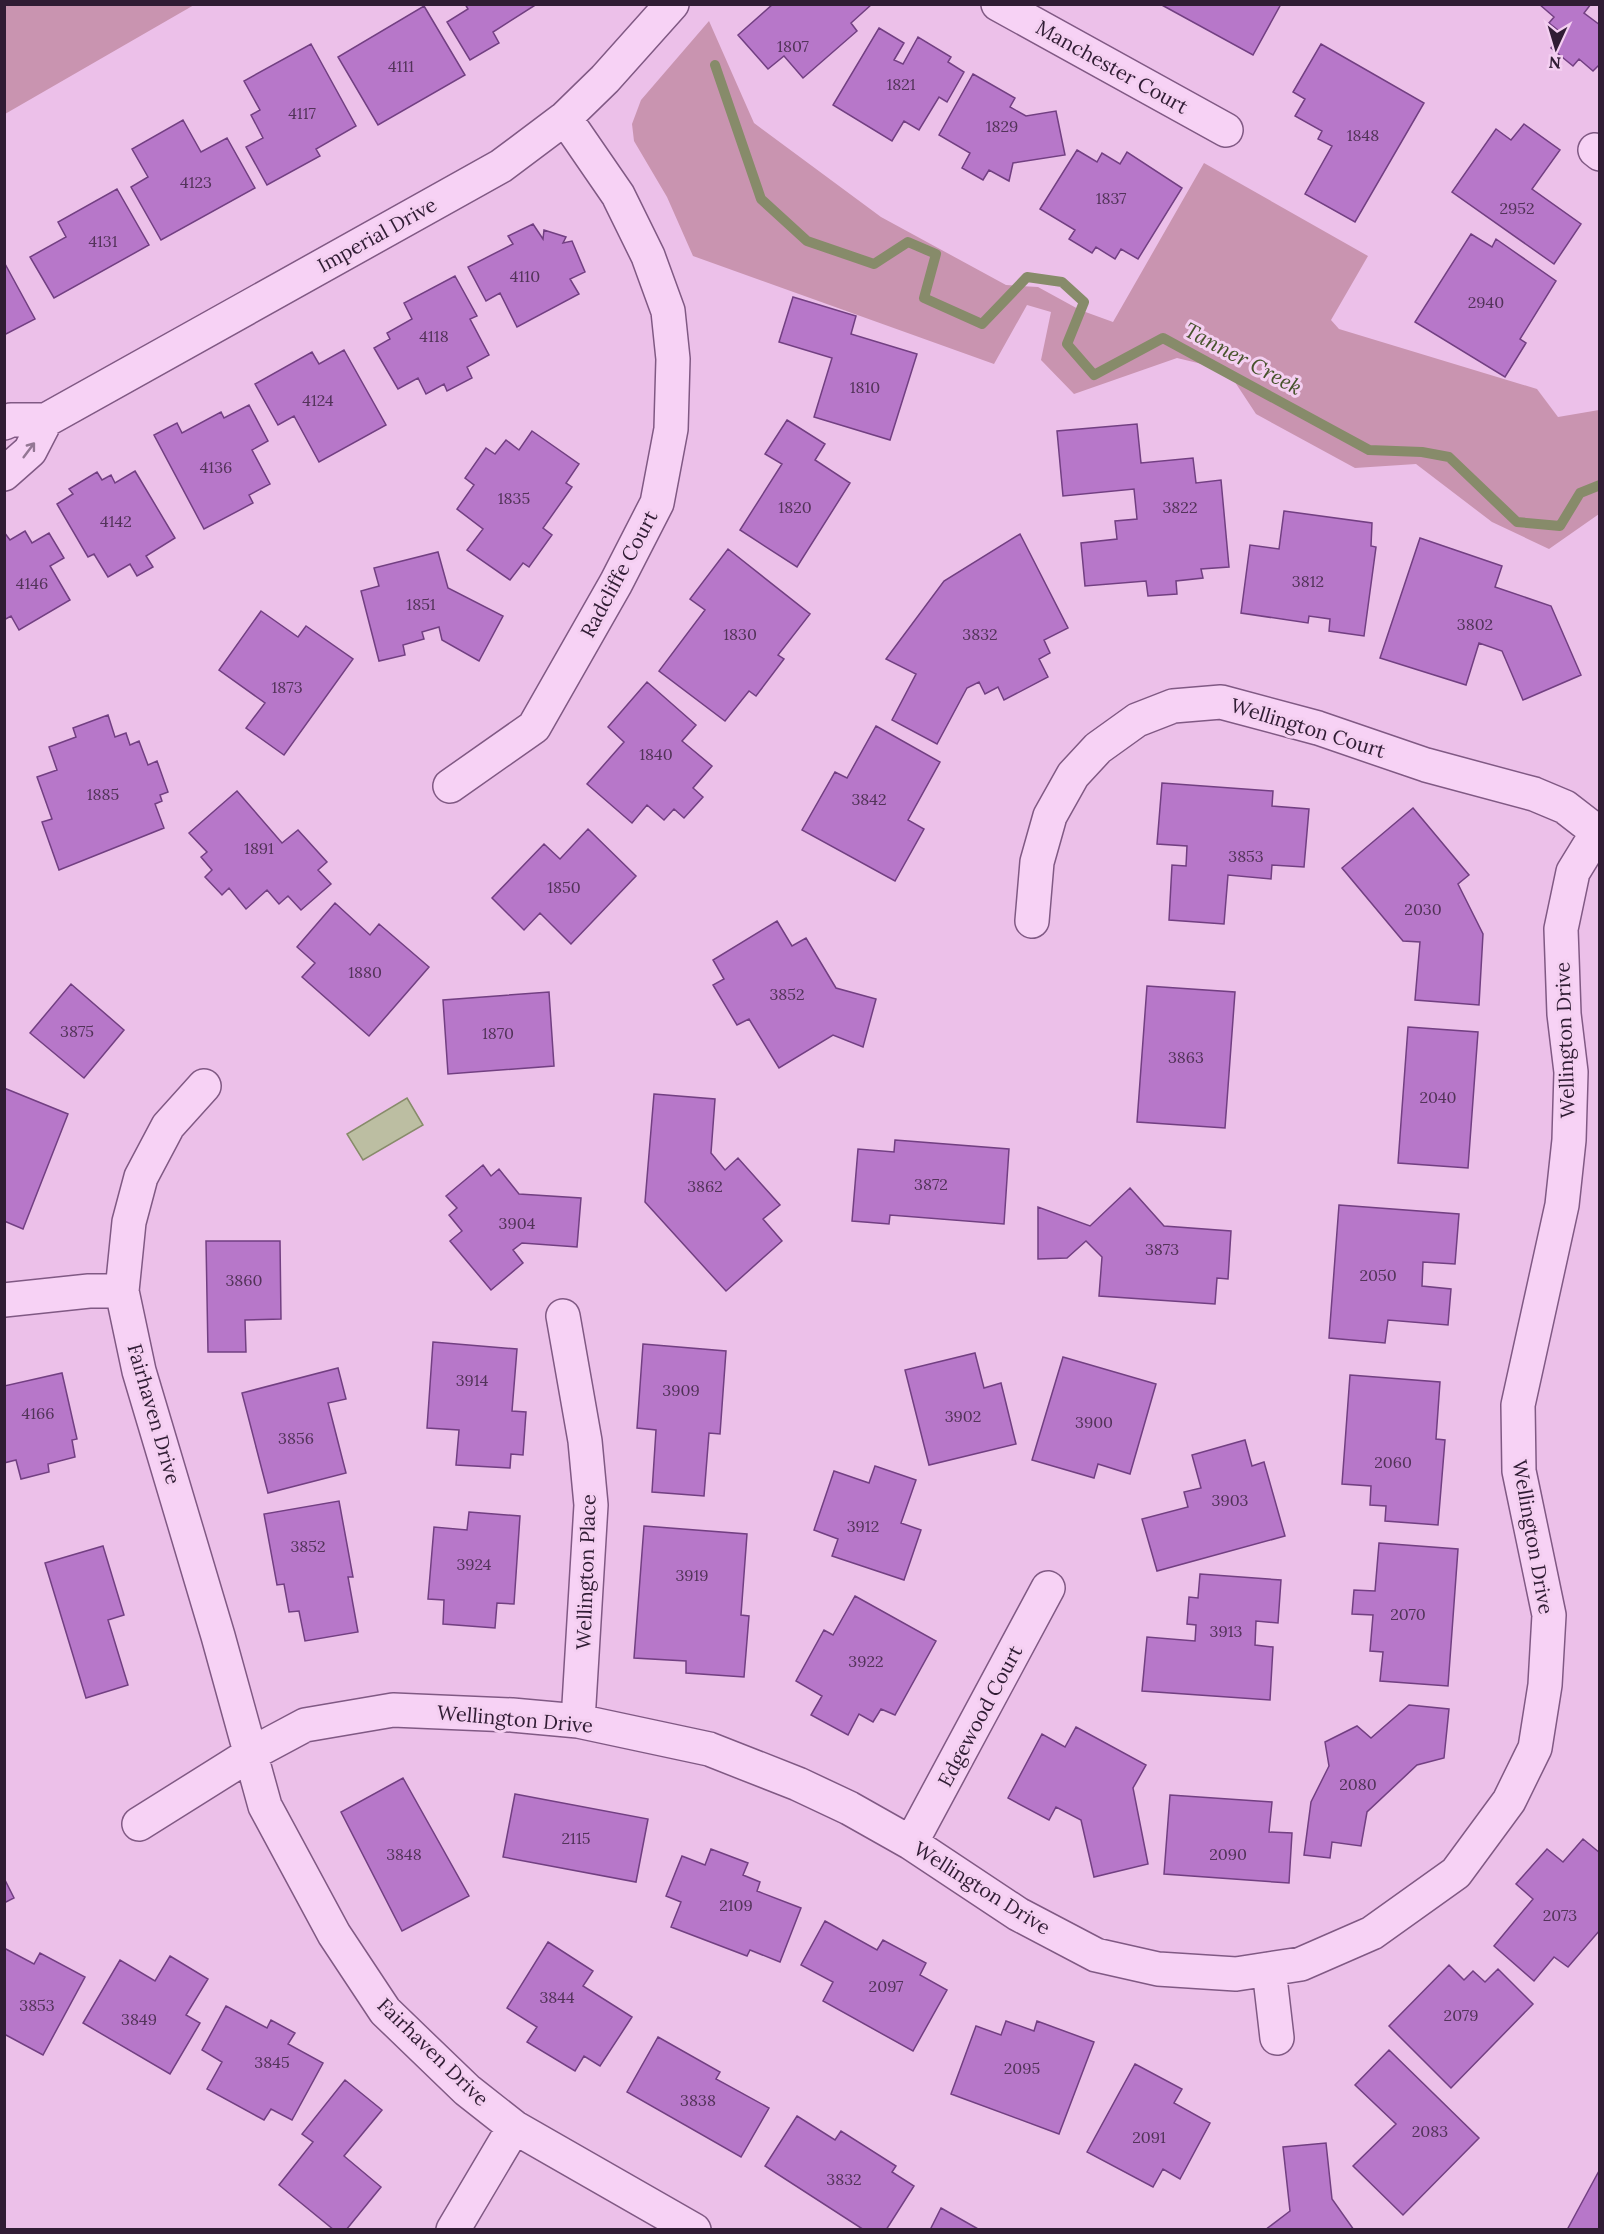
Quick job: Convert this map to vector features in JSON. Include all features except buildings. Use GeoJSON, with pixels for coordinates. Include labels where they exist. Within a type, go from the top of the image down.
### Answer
{"type":"FeatureCollection","features":[{"type":"Feature","properties":{"kind":"street","name":"Imperial Drive"},"geometry":{"type":"LineString","coordinates":[[4,423],[11,420],[46,420],[501,166],[565,118],[605,79],[672,4]]}},
{"type":"Feature","properties":{"kind":"street","name":"Manchester Court"},"geometry":{"type":"LineString","coordinates":[[998,4],[1226,130]]}},
{"type":"Feature","properties":{"kind":"street","name":"Radcliffe Court"},"geometry":{"type":"LineString","coordinates":[[450,786],[534,727],[616,584],[657,502],[671,429],[674,359],[668,311],[648,255],[618,195],[565,118]]}},
{"type":"Feature","properties":{"kind":"street"},"geometry":{"type":"LineString","coordinates":[[4,474],[30,451],[46,420]]}},
{"type":"Feature","properties":{"kind":"street","name":"Wellington Court"},"geometry":{"type":"LineString","coordinates":[[1032,921],[1037,862],[1050,816],[1073,775],[1098,748],[1137,720],[1173,706],[1221,702],[1318,728],[1426,765],[1534,794],[1565,807],[1598,830]]}},
{"type":"Feature","properties":{"kind":"street","name":"Wellington Drive"},"geometry":{"type":"LineString","coordinates":[[249,1755],[305,1725],[393,1710],[512,1715],[578,1721],[712,1750],[798,1784],[849,1808],[911,1844],[1017,1914],[1096,1954],[1158,1969],[1236,1974],[1302,1964],[1372,1933],[1456,1873],[1509,1801],[1535,1748],[1545,1685],[1549,1615],[1519,1471],[1518,1405],[1562,1206],[1569,1140],[1571,1072],[1564,1014],[1561,929],[1573,872],[1598,830]]}},
{"type":"Feature","properties":{"kind":"street","name":"Fairhaven Drive"},"geometry":{"type":"LineString","coordinates":[[204,1086],[168,1126],[141,1177],[129,1222],[122,1291],[139,1371],[218,1636],[249,1755],[265,1806],[334,1934],[385,2010],[467,2090],[514,2127],[694,2229]]}},
{"type":"Feature","properties":{"kind":"street"},"geometry":{"type":"LineString","coordinates":[[4,1300],[89,1291],[122,1291]]}},
{"type":"Feature","properties":{"kind":"street","name":"Wellington Place"},"geometry":{"type":"LineString","coordinates":[[563,1316],[585,1441],[591,1505],[578,1721]]}},
{"type":"Feature","properties":{"kind":"street","name":"Edgewood Court"},"geometry":{"type":"LineString","coordinates":[[911,1844],[1048,1588]]}},
{"type":"Feature","properties":{"kind":"street"},"geometry":{"type":"LineString","coordinates":[[139,1824],[249,1755]]}},
{"type":"Feature","properties":{"kind":"street"},"geometry":{"type":"LineString","coordinates":[[1269,1968],[1277,2038]]}},
{"type":"Feature","properties":{"kind":"street"},"geometry":{"type":"LineString","coordinates":[[453,2229],[514,2127]]}},
{"type":"Feature","properties":{"kind":"shaded area"},"geometry":{"type":"Polygon","coordinates":[[[5,4],[194,4],[194,5],[5,114],[5,4]]]}},
{"type":"Feature","properties":{"kind":"shaded area"},"geometry":{"type":"Polygon","coordinates":[[[709,21],[754,123],[881,217],[1006,285],[1038,287],[1080,310],[1113,322],[1204,163],[1368,256],[1331,320],[1339,329],[1537,389],[1558,417],[1599,410],[1599,514],[1549,549],[1492,522],[1416,464],[1355,468],[1256,414],[1227,370],[1177,358],[1074,394],[1041,360],[1051,312],[1027,305],[994,364],[693,256],[667,197],[634,141],[632,124],[641,100],[709,21]]]}},
{"type":"Feature","properties":{"kind":"shaded area"},"geometry":{"type":"Polygon","coordinates":[[[407,1098],[423,1125],[363,1160],[347,1134],[407,1098]]]}},
{"type":"Feature","properties":{"kind":"waterway","name":"Tanner Creek"},"geometry":{"type":"LineString","coordinates":[[715,65],[761,199],[807,241],[874,264],[908,242],[936,254],[924,298],[982,324],[1027,277],[1062,282],[1084,302],[1067,344],[1094,375],[1163,338],[1369,450],[1422,452],[1449,457],[1517,522],[1560,526],[1580,493],[1600,485]]}}]}
